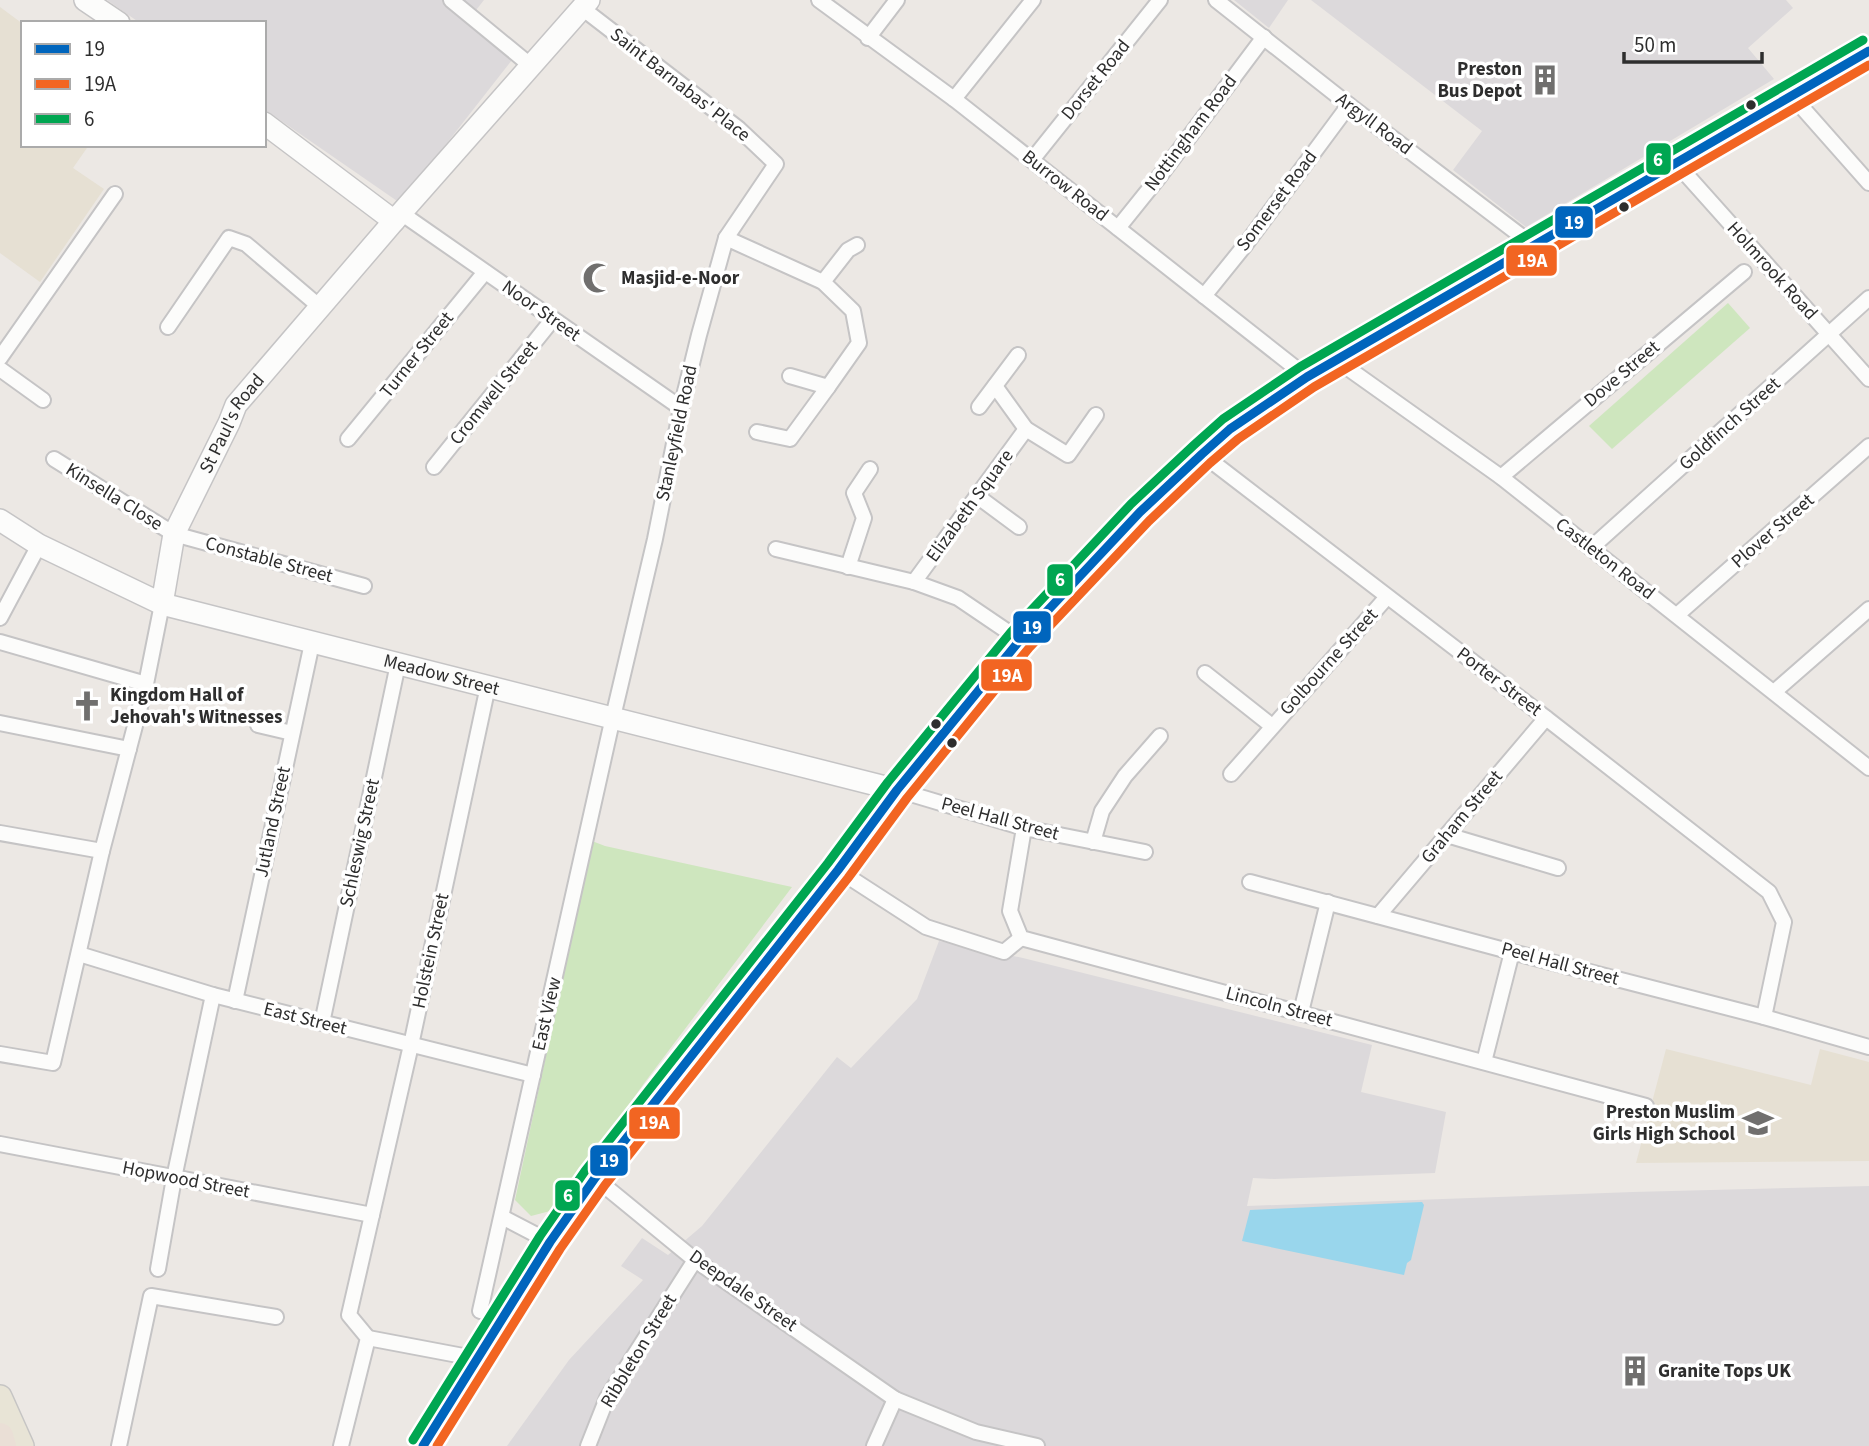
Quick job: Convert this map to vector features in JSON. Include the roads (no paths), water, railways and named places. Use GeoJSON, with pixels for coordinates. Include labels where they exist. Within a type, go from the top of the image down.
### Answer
{"type":"FeatureCollection","features":[{"type":"Feature","properties":{"kind":"highway"},"geometry":{"type":"LineString","coordinates":[[0,1436],[3,1446]]}},
{"type":"Feature","properties":{"kind":"main road"},"geometry":{"type":"LineString","coordinates":[[423,1446],[550,1242],[596,1178],[838,870],[897,790],[1020,640],[1140,512],[1230,429],[1301,380],[1869,51]]}},
{"type":"Feature","properties":{"kind":"main road"},"geometry":{"type":"LineString","coordinates":[[0,1397],[22,1446]]}},
{"type":"Feature","properties":{"kind":"street"},"geometry":{"type":"LineString","coordinates":[[85,0],[116,21]]}},
{"type":"Feature","properties":{"kind":"street"},"geometry":{"type":"LineString","coordinates":[[451,0],[530,65]]}},
{"type":"Feature","properties":{"kind":"street","name":"Burrow Road"},"geometry":{"type":"LineString","coordinates":[[819,0],[1032,160],[1204,296],[1301,380]]}},
{"type":"Feature","properties":{"kind":"street"},"geometry":{"type":"LineString","coordinates":[[868,38],[897,0]]}},
{"type":"Feature","properties":{"kind":"street"},"geometry":{"type":"LineString","coordinates":[[954,99],[1033,0]]}},
{"type":"Feature","properties":{"kind":"street","name":"Dorset Road"},"geometry":{"type":"LineString","coordinates":[[1032,160],[1160,0]]}},
{"type":"Feature","properties":{"kind":"street","name":"Argyll Road"},"geometry":{"type":"LineString","coordinates":[[1216,0],[1349,106],[1533,245]]}},
{"type":"Feature","properties":{"kind":"street","name":"St Paul's Road"},"geometry":{"type":"LineString","coordinates":[[0,1054],[53,1063],[102,851],[146,684],[174,534],[236,405],[397,217],[586,4]]}},
{"type":"Feature","properties":{"kind":"street","name":"Saint Barnabas' Place"},"geometry":{"type":"LineString","coordinates":[[586,4],[738,129],[776,164]]}},
{"type":"Feature","properties":{"kind":"street","name":"Nottingham Road"},"geometry":{"type":"LineString","coordinates":[[1118,228],[1264,37]]}},
{"type":"Feature","properties":{"kind":"street"},"geometry":{"type":"LineString","coordinates":[[1792,96],[1869,183]]}},
{"type":"Feature","properties":{"kind":"street","name":"Somerset Road"},"geometry":{"type":"LineString","coordinates":[[1204,296],[1349,106]]}},
{"type":"Feature","properties":{"kind":"street"},"geometry":{"type":"LineString","coordinates":[[266,124],[397,217]]}},
{"type":"Feature","properties":{"kind":"street","name":"Holmrook Road"},"geometry":{"type":"LineString","coordinates":[[1676,163],[1869,379]]}},
{"type":"Feature","properties":{"kind":"street","name":"Stanleyfield Road"},"geometry":{"type":"LineString","coordinates":[[613,717],[655,539],[681,408],[726,238],[776,164]]}},
{"type":"Feature","properties":{"kind":"street"},"geometry":{"type":"LineString","coordinates":[[0,358],[115,194]]}},
{"type":"Feature","properties":{"kind":"street","name":"Noor Street"},"geometry":{"type":"LineString","coordinates":[[397,217],[485,272],[681,408]]}},
{"type":"Feature","properties":{"kind":"street"},"geometry":{"type":"LineString","coordinates":[[168,327],[229,238],[246,244],[320,307]]}},
{"type":"Feature","properties":{"kind":"street"},"geometry":{"type":"LineString","coordinates":[[726,238],[823,282],[853,311],[859,343],[790,439],[757,432]]}},
{"type":"Feature","properties":{"kind":"street"},"geometry":{"type":"LineString","coordinates":[[823,282],[848,250],[858,245]]}},
{"type":"Feature","properties":{"kind":"street","name":"Turner Street"},"geometry":{"type":"LineString","coordinates":[[348,439],[485,272]]}},
{"type":"Feature","properties":{"kind":"street","name":"Dove Street"},"geometry":{"type":"LineString","coordinates":[[1501,477],[1744,272]]}},
{"type":"Feature","properties":{"kind":"street","name":"Goldfinch Street"},"geometry":{"type":"LineString","coordinates":[[1591,548],[1869,298]]}},
{"type":"Feature","properties":{"kind":"street","name":"Cromwell Street"},"geometry":{"type":"LineString","coordinates":[[434,467],[554,319]]}},
{"type":"Feature","properties":{"kind":"street"},"geometry":{"type":"LineString","coordinates":[[979,407],[1018,355]]}},
{"type":"Feature","properties":{"kind":"street","name":"Castleton Road"},"geometry":{"type":"LineString","coordinates":[[1335,359],[1501,477],[1869,768]]}},
{"type":"Feature","properties":{"kind":"street"},"geometry":{"type":"LineString","coordinates":[[0,369],[43,400]]}},
{"type":"Feature","properties":{"kind":"street"},"geometry":{"type":"LineString","coordinates":[[790,376],[828,387]]}},
{"type":"Feature","properties":{"kind":"street"},"geometry":{"type":"LineString","coordinates":[[995,386],[1026,429],[1068,454],[1096,415]]}},
{"type":"Feature","properties":{"kind":"street","name":"Elizabeth Square"},"geometry":{"type":"LineString","coordinates":[[914,582],[1026,429]]}},
{"type":"Feature","properties":{"kind":"street","name":"Plover Street"},"geometry":{"type":"LineString","coordinates":[[1677,615],[1869,446]]}},
{"type":"Feature","properties":{"kind":"street","name":"Porter Street"},"geometry":{"type":"LineString","coordinates":[[1202,454],[1769,892],[1784,922],[1764,1017]]}},
{"type":"Feature","properties":{"kind":"street","name":"Kinsella Close"},"geometry":{"type":"LineString","coordinates":[[54,459],[174,534]]}},
{"type":"Feature","properties":{"kind":"street"},"geometry":{"type":"LineString","coordinates":[[848,567],[864,518],[854,493],[870,469]]}},
{"type":"Feature","properties":{"kind":"street"},"geometry":{"type":"LineString","coordinates":[[977,496],[1019,527]]}},
{"type":"Feature","properties":{"kind":"street","name":"Meadow Street"},"geometry":{"type":"LineString","coordinates":[[0,520],[39,545],[162,604],[897,790]]}},
{"type":"Feature","properties":{"kind":"street","name":"Constable Street"},"geometry":{"type":"LineString","coordinates":[[174,534],[364,586]]}},
{"type":"Feature","properties":{"kind":"street"},"geometry":{"type":"LineString","coordinates":[[0,618],[39,545]]}},
{"type":"Feature","properties":{"kind":"street"},"geometry":{"type":"LineString","coordinates":[[776,549],[914,582],[958,598],[1020,640]]}},
{"type":"Feature","properties":{"kind":"street","name":"Golbourne Street"},"geometry":{"type":"LineString","coordinates":[[1231,774],[1387,597]]}},
{"type":"Feature","properties":{"kind":"street"},"geometry":{"type":"LineString","coordinates":[[1774,692],[1869,609]]}},
{"type":"Feature","properties":{"kind":"street"},"geometry":{"type":"LineString","coordinates":[[0,642],[146,684]]}},
{"type":"Feature","properties":{"kind":"street","name":"Jutland Street"},"geometry":{"type":"LineString","coordinates":[[235,1001],[312,643]]}},
{"type":"Feature","properties":{"kind":"street","name":"Schleswig Street"},"geometry":{"type":"LineString","coordinates":[[322,1023],[398,664]]}},
{"type":"Feature","properties":{"kind":"street","name":"Golbourne Street"},"geometry":{"type":"LineString","coordinates":[[1205,673],[1272,726]]}},
{"type":"Feature","properties":{"kind":"street","name":"Holstein Street"},"geometry":{"type":"LineString","coordinates":[[368,1338],[349,1315],[411,1045],[488,686]]}},
{"type":"Feature","properties":{"kind":"street","name":"East View"},"geometry":{"type":"LineString","coordinates":[[480,1311],[613,717]]}},
{"type":"Feature","properties":{"kind":"street","name":"Graham Street"},"geometry":{"type":"LineString","coordinates":[[1378,916],[1546,718]]}},
{"type":"Feature","properties":{"kind":"street"},"geometry":{"type":"LineString","coordinates":[[0,723],[129,749]]}},
{"type":"Feature","properties":{"kind":"street"},"geometry":{"type":"LineString","coordinates":[[258,725],[292,733]]}},
{"type":"Feature","properties":{"kind":"street"},"geometry":{"type":"LineString","coordinates":[[1093,842],[1102,811],[1125,776],[1160,736]]}},
{"type":"Feature","properties":{"kind":"street","name":"Peel Hall Street"},"geometry":{"type":"LineString","coordinates":[[897,790],[1024,828],[1145,852]]}},
{"type":"Feature","properties":{"kind":"street"},"geometry":{"type":"LineString","coordinates":[[838,870],[926,927],[1004,952],[1021,938],[1010,911],[1024,828]]}},
{"type":"Feature","properties":{"kind":"street"},"geometry":{"type":"LineString","coordinates":[[0,833],[102,851]]}},
{"type":"Feature","properties":{"kind":"street"},"geometry":{"type":"LineString","coordinates":[[1447,835],[1558,868]]}},
{"type":"Feature","properties":{"kind":"street","name":"Peel Hall Street"},"geometry":{"type":"LineString","coordinates":[[1250,881],[1869,1047]]}},
{"type":"Feature","properties":{"kind":"street"},"geometry":{"type":"LineString","coordinates":[[1301,1012],[1328,902]]}},
{"type":"Feature","properties":{"kind":"street","name":"Lincoln Street"},"geometry":{"type":"LineString","coordinates":[[1021,938],[1646,1106]]}},
{"type":"Feature","properties":{"kind":"street"},"geometry":{"type":"LineString","coordinates":[[1484,1062],[1512,952]]}},
{"type":"Feature","properties":{"kind":"street","name":"East Street"},"geometry":{"type":"LineString","coordinates":[[79,954],[213,996],[533,1075]]}},
{"type":"Feature","properties":{"kind":"street"},"geometry":{"type":"LineString","coordinates":[[158,1269],[174,1178],[213,996]]}},
{"type":"Feature","properties":{"kind":"street","name":"Hopwood Street"},"geometry":{"type":"LineString","coordinates":[[0,1144],[372,1215]]}},
{"type":"Feature","properties":{"kind":"street","name":"Deepdale Street"},"geometry":{"type":"LineString","coordinates":[[596,1178],[695,1260],[895,1399],[976,1432],[1037,1446]]}},
{"type":"Feature","properties":{"kind":"street"},"geometry":{"type":"LineString","coordinates":[[502,1217],[550,1242]]}},
{"type":"Feature","properties":{"kind":"street","name":"Ribbleton Street"},"geometry":{"type":"LineString","coordinates":[[588,1446],[607,1398],[695,1260]]}},
{"type":"Feature","properties":{"kind":"street"},"geometry":{"type":"LineString","coordinates":[[119,1446],[152,1296],[276,1317]]}},
{"type":"Feature","properties":{"kind":"street"},"geometry":{"type":"LineString","coordinates":[[341,1446],[368,1338],[479,1359]]}},
{"type":"Feature","properties":{"kind":"street"},"geometry":{"type":"LineString","coordinates":[[874,1446],[895,1399]]}},
{"type":"Feature","properties":{"kind":"water"},"geometry":{"type":"Polygon","coordinates":[[[1422,1202],[1424,1205],[1411,1260],[1407,1263],[1404,1275],[1242,1241],[1250,1210],[1422,1202]]]}},
{"type":"Feature","properties":{"kind":"place","name":"Preston Bus Depot"},"geometry":{"type":"Point","coordinates":[1545,80]}},
{"type":"Feature","properties":{"kind":"place","name":"Masjid-e-Noor"},"geometry":{"type":"Point","coordinates":[598,278]}},
{"type":"Feature","properties":{"kind":"place","name":"Kingdom Hall of Jehovah's Witnesses"},"geometry":{"type":"Point","coordinates":[87,706]}},
{"type":"Feature","properties":{"kind":"place","name":"Preston Muslim Girls High School"},"geometry":{"type":"Point","coordinates":[1758,1123]}},
{"type":"Feature","properties":{"kind":"place","name":"Granite Tops UK"},"geometry":{"type":"Point","coordinates":[1635,1371]}}]}
